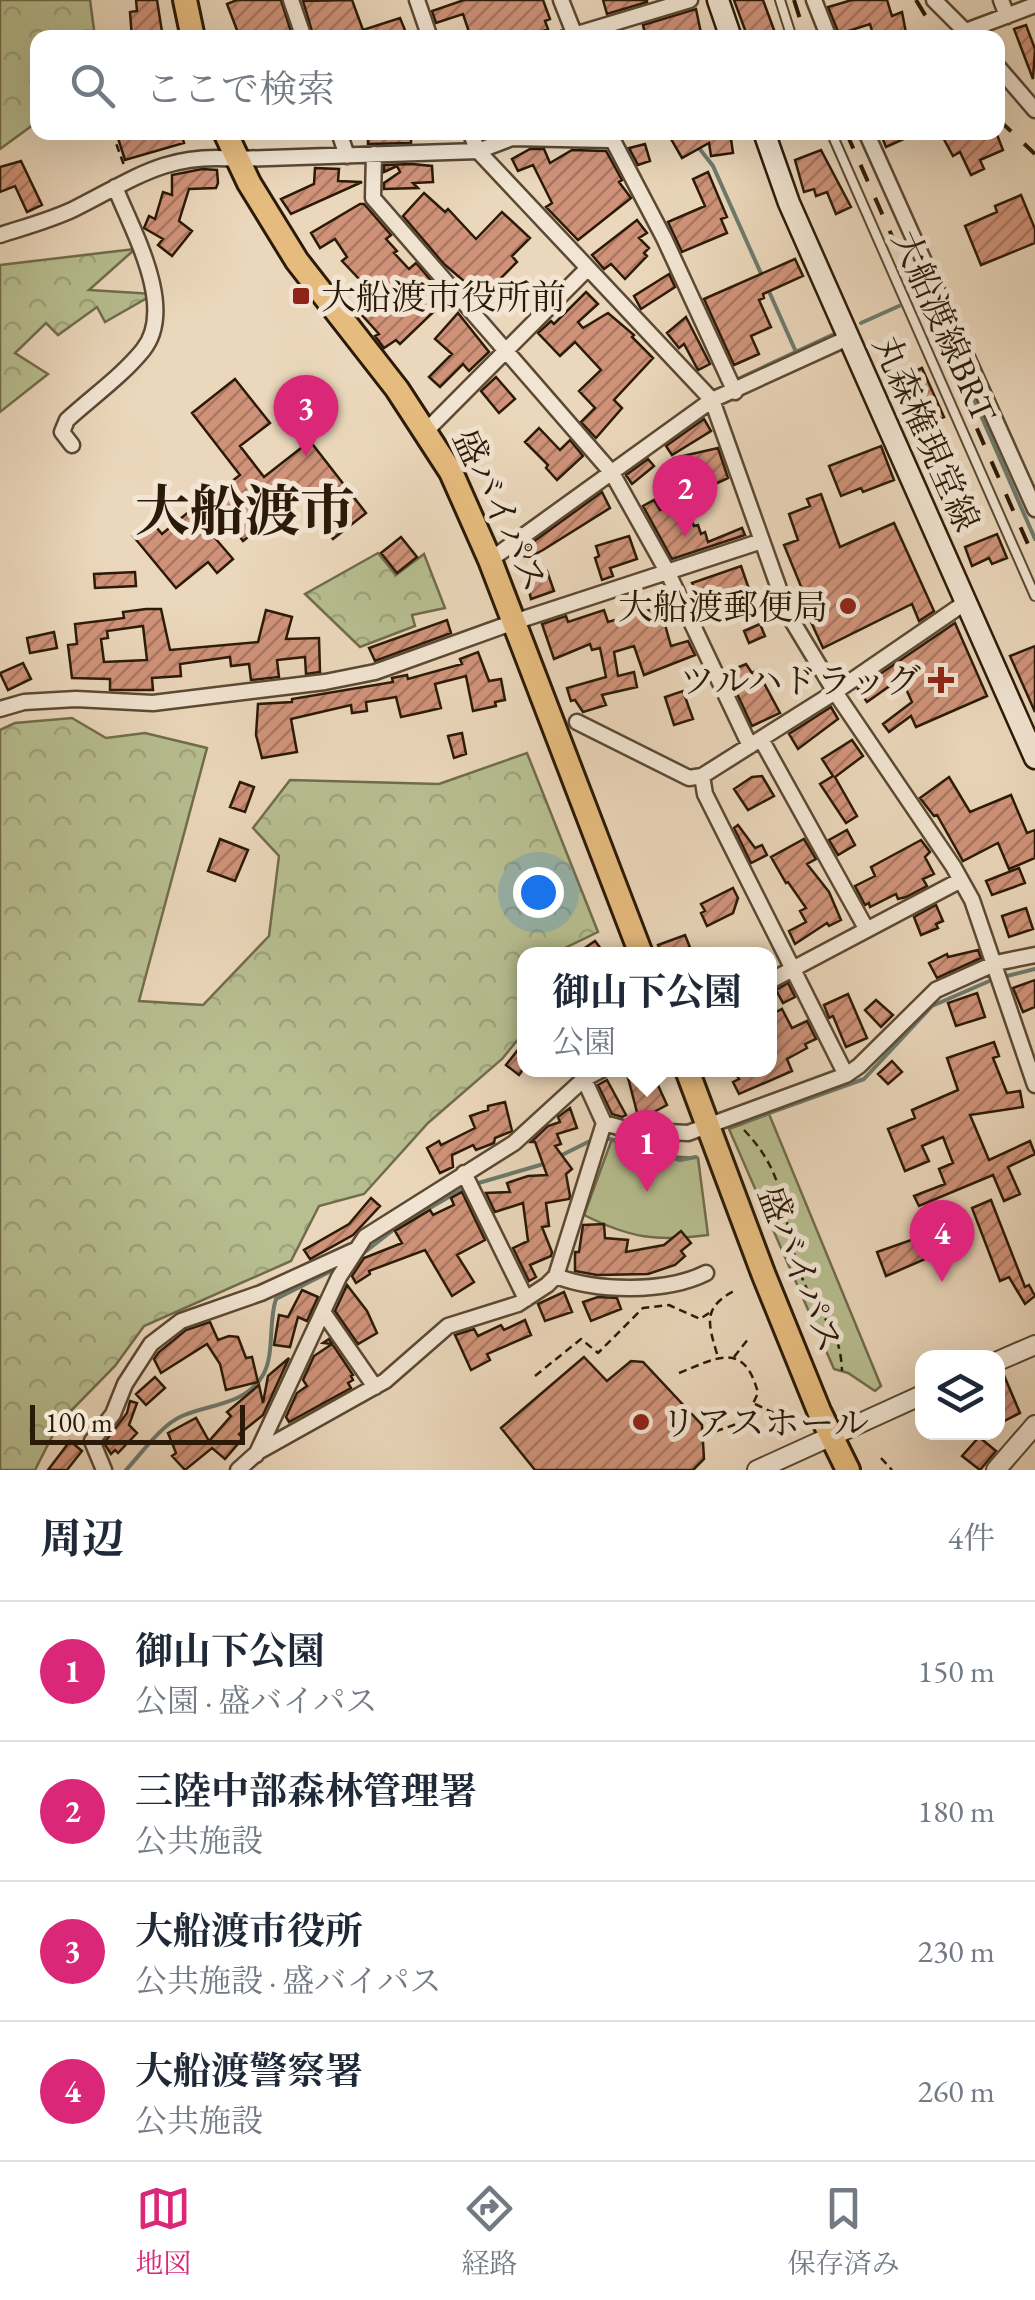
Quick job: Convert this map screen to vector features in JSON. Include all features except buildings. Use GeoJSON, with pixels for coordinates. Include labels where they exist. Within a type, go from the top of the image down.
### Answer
{"type":"FeatureCollection","features":[{"type":"Feature","properties":{"kind":"highway"},"geometry":{"type":"LineString","coordinates":[[185,0],[191,30]]}},
{"type":"Feature","properties":{"kind":"highway","name":"盛バイパス"},"geometry":{"type":"LineString","coordinates":[[229,140],[296,261],[426,431],[450,472],[490,560],[639,947]]}},
{"type":"Feature","properties":{"kind":"highway","name":"盛バイパス"},"geometry":{"type":"LineString","coordinates":[[690,1077],[764,1274],[848,1470]]}},
{"type":"Feature","properties":{"kind":"main road"},"geometry":{"type":"LineString","coordinates":[[718,0],[729,30]]}},
{"type":"Feature","properties":{"kind":"main road","name":"丸森権現堂線"},"geometry":{"type":"LineString","coordinates":[[767,140],[789,203],[1035,758]]}},
{"type":"Feature","properties":{"kind":"street"},"geometry":{"type":"LineString","coordinates":[[290,0],[301,30]]}},
{"type":"Feature","properties":{"kind":"street"},"geometry":{"type":"LineString","coordinates":[[417,0],[427,30]]}},
{"type":"Feature","properties":{"kind":"street"},"geometry":{"type":"LineString","coordinates":[[561,0],[570,30]]}},
{"type":"Feature","properties":{"kind":"street"},"geometry":{"type":"LineString","coordinates":[[592,30],[690,0]]}},
{"type":"Feature","properties":{"kind":"street"},"geometry":{"type":"LineString","coordinates":[[814,0],[826,30]]}},
{"type":"Feature","properties":{"kind":"street"},"geometry":{"type":"LineString","coordinates":[[934,0],[965,30]]}},
{"type":"Feature","properties":{"kind":"street"},"geometry":{"type":"LineString","coordinates":[[1001,0],[1007,16]]}},
{"type":"Feature","properties":{"kind":"street"},"geometry":{"type":"LineString","coordinates":[[977,30],[1035,5]]}},
{"type":"Feature","properties":{"kind":"street"},"geometry":{"type":"LineString","coordinates":[[1005,75],[1035,110]]}},
{"type":"Feature","properties":{"kind":"street"},"geometry":{"type":"LineString","coordinates":[[342,140],[347,156]]}},
{"type":"Feature","properties":{"kind":"street"},"geometry":{"type":"LineString","coordinates":[[474,140],[478,150],[712,400],[788,614],[835,692],[961,880],[999,972],[1035,1085]]}},
{"type":"Feature","properties":{"kind":"street"},"geometry":{"type":"LineString","coordinates":[[0,236],[72,210],[167,163],[210,156],[347,156],[478,150],[506,140]]}},
{"type":"Feature","properties":{"kind":"street"},"geometry":{"type":"LineString","coordinates":[[611,140],[664,238],[735,392]]}},
{"type":"Feature","properties":{"kind":"street"},"geometry":{"type":"LineString","coordinates":[[870,140],[1035,510]]}},
{"type":"Feature","properties":{"kind":"street"},"geometry":{"type":"LineString","coordinates":[[374,154],[374,198],[612,473],[755,742],[867,930]]}},
{"type":"Feature","properties":{"kind":"street"},"geometry":{"type":"LineString","coordinates":[[72,445],[62,432],[68,420],[142,350],[151,337],[155,319],[154,288],[115,186]]}},
{"type":"Feature","properties":{"kind":"street"},"geometry":{"type":"LineString","coordinates":[[426,431],[588,268]]}},
{"type":"Feature","properties":{"kind":"street"},"geometry":{"type":"LineString","coordinates":[[490,560],[712,400],[850,336]]}},
{"type":"Feature","properties":{"kind":"street"},"geometry":{"type":"LineString","coordinates":[[0,709],[24,702],[76,698],[152,703],[325,682],[375,672],[762,541]]}},
{"type":"Feature","properties":{"kind":"street"},"geometry":{"type":"LineString","coordinates":[[577,722],[690,778],[702,776],[835,692],[966,602]]}},
{"type":"Feature","properties":{"kind":"street"},"geometry":{"type":"LineString","coordinates":[[702,776],[706,794],[846,1075]]}},
{"type":"Feature","properties":{"kind":"street"},"geometry":{"type":"LineString","coordinates":[[777,977],[961,880]]}},
{"type":"Feature","properties":{"kind":"street"},"geometry":{"type":"LineString","coordinates":[[601,1132],[688,1134],[846,1075],[927,996],[999,972],[1035,955]]}},
{"type":"Feature","properties":{"kind":"street"},"geometry":{"type":"LineString","coordinates":[[250,1470],[354,1251],[376,1228],[468,1180],[588,1077]]}},
{"type":"Feature","properties":{"kind":"street"},"geometry":{"type":"LineString","coordinates":[[238,1470],[258,1452],[375,1387],[448,1326],[526,1300],[556,1276],[601,1132],[584,1079]]}},
{"type":"Feature","properties":{"kind":"street"},"geometry":{"type":"LineString","coordinates":[[468,1180],[526,1300]]}},
{"type":"Feature","properties":{"kind":"street"},"geometry":{"type":"LineString","coordinates":[[104,1470],[92,1441],[113,1414],[125,1384],[152,1344],[181,1321],[261,1293],[354,1251]]}},
{"type":"Feature","properties":{"kind":"street"},"geometry":{"type":"LineString","coordinates":[[556,1276],[574,1283],[652,1288],[690,1281],[706,1273]]}},
{"type":"Feature","properties":{"kind":"street"},"geometry":{"type":"LineString","coordinates":[[323,1312],[375,1387]]}},
{"type":"Feature","properties":{"kind":"street"},"geometry":{"type":"LineString","coordinates":[[1005,1359],[1035,1345]]}},
{"type":"Feature","properties":{"kind":"street"},"geometry":{"type":"LineString","coordinates":[[756,1470],[915,1398]]}},
{"type":"Feature","properties":{"kind":"street"},"geometry":{"type":"LineString","coordinates":[[996,1470],[1035,1425]]}},
{"type":"Feature","properties":{"kind":"lane"},"geometry":{"type":"LineString","coordinates":[[780,0],[789,30]]}},
{"type":"Feature","properties":{"kind":"lane","name":"大船渡線BRT"},"geometry":{"type":"LineString","coordinates":[[835,140],[1035,596]]}},
{"type":"Feature","properties":{"kind":"path"},"geometry":{"type":"LineString","coordinates":[[115,140],[130,179]]}},
{"type":"Feature","properties":{"kind":"path"},"geometry":{"type":"LineString","coordinates":[[733,1118],[761,1148],[778,1177],[802,1279],[836,1332],[842,1371]]}},
{"type":"Feature","properties":{"kind":"path"},"geometry":{"type":"LineString","coordinates":[[535,1376],[581,1339],[598,1353],[644,1308],[669,1306],[700,1320],[720,1298],[736,1290]]}},
{"type":"Feature","properties":{"kind":"path"},"geometry":{"type":"LineString","coordinates":[[709,1314],[718,1356]]}},
{"type":"Feature","properties":{"kind":"path"},"geometry":{"type":"LineString","coordinates":[[733,1358],[748,1338]]}},
{"type":"Feature","properties":{"kind":"path"},"geometry":{"type":"LineString","coordinates":[[679,1373],[718,1356],[741,1360],[753,1374],[758,1393],[744,1421],[711,1433]]}},
{"type":"Feature","properties":{"kind":"path"},"geometry":{"type":"LineString","coordinates":[[754,1404],[774,1413]]}},
{"type":"Feature","properties":{"kind":"path"},"geometry":{"type":"LineString","coordinates":[[881,1458],[892,1470]]}},
{"type":"Feature","properties":{"kind":"green space"},"geometry":{"type":"Polygon","coordinates":[[[0,0],[90,0],[94,30],[30,30],[30,127],[0,149],[0,0]]]}},
{"type":"Feature","properties":{"kind":"green space"},"geometry":{"type":"Polygon","coordinates":[[[135,249],[89,290],[154,294],[105,322],[97,307],[58,335],[46,323],[15,353],[48,374],[0,412],[0,265],[135,249]]]}},
{"type":"Feature","properties":{"kind":"green space"},"geometry":{"type":"Polygon","coordinates":[[[378,553],[396,575],[424,554],[445,608],[412,615],[415,626],[360,647],[305,594],[378,553]]]}},
{"type":"Feature","properties":{"kind":"green space"},"geometry":{"type":"Polygon","coordinates":[[[72,718],[106,738],[145,733],[207,748],[139,1001],[203,1005],[269,936],[279,856],[253,828],[290,780],[439,784],[527,753],[598,932],[567,947],[517,947],[517,1041],[502,1059],[428,1123],[364,1194],[319,1206],[291,1261],[144,1326],[115,1366],[59,1423],[35,1470],[0,1470],[0,730],[15,723],[72,718]]]}},
{"type":"Feature","properties":{"kind":"green space"},"geometry":{"type":"Polygon","coordinates":[[[769,1114],[881,1386],[875,1391],[848,1373],[834,1369],[729,1129],[769,1114]]]}},
{"type":"Feature","properties":{"kind":"green space"},"geometry":{"type":"Polygon","coordinates":[[[612,1139],[665,1156],[698,1158],[708,1235],[644,1236],[584,1215],[612,1139]]]}},
{"type":"Feature","properties":{"kind":"waterway"},"geometry":{"type":"LineString","coordinates":[[699,148],[713,166],[763,278]]}},
{"type":"Feature","properties":{"kind":"waterway"},"geometry":{"type":"LineString","coordinates":[[767,287],[796,352]]}},
{"type":"Feature","properties":{"kind":"waterway"},"geometry":{"type":"LineString","coordinates":[[923,296],[931,301],[1035,539]]}},
{"type":"Feature","properties":{"kind":"waterway"},"geometry":{"type":"LineString","coordinates":[[861,323],[899,306]]}},
{"type":"Feature","properties":{"kind":"waterway"},"geometry":{"type":"LineString","coordinates":[[736,380],[832,335]]}},
{"type":"Feature","properties":{"kind":"waterway"},"geometry":{"type":"LineString","coordinates":[[1003,977],[1035,969]]}},
{"type":"Feature","properties":{"kind":"waterway"},"geometry":{"type":"LineString","coordinates":[[744,1122],[864,1079],[932,1006],[994,979]]}},
{"type":"Feature","properties":{"kind":"waterway"},"geometry":{"type":"LineString","coordinates":[[560,1156],[596,1138]]}},
{"type":"Feature","properties":{"kind":"waterway"},"geometry":{"type":"LineString","coordinates":[[606,1138],[680,1160],[696,1157]]}},
{"type":"Feature","properties":{"kind":"waterway"},"geometry":{"type":"LineString","coordinates":[[475,1184],[547,1163]]}},
{"type":"Feature","properties":{"kind":"waterway"},"geometry":{"type":"LineString","coordinates":[[361,1255],[397,1227],[466,1187]]}},
{"type":"Feature","properties":{"kind":"waterway"},"geometry":{"type":"LineString","coordinates":[[126,1470],[174,1420],[237,1398],[256,1385],[267,1367],[276,1299],[337,1268]]}},
{"type":"Feature","properties":{"kind":"railway"},"geometry":{"type":"LineString","coordinates":[[794,0],[803,30]]}},
{"type":"Feature","properties":{"kind":"railway"},"geometry":{"type":"LineString","coordinates":[[916,0],[934,30]]}},
{"type":"Feature","properties":{"kind":"railway"},"geometry":{"type":"LineString","coordinates":[[1005,126],[1035,154]]}},
{"type":"Feature","properties":{"kind":"railway"},"geometry":{"type":"LineString","coordinates":[[850,140],[1035,560]]}},
{"type":"Feature","properties":{"kind":"place","name":"大船渡市役所前"},"geometry":{"type":"Point","coordinates":[301,296]}},
{"type":"Feature","properties":{"kind":"place","name":"大船渡市役所"},"geometry":{"type":"Point","coordinates":[306,457]}},
{"type":"Feature","properties":{"kind":"place","name":"三陸中部森林管理署"},"geometry":{"type":"Point","coordinates":[685,537]}},
{"type":"Feature","properties":{"kind":"place","name":"大船渡郵便局"},"geometry":{"type":"Point","coordinates":[848,606]}},
{"type":"Feature","properties":{"kind":"place","name":"ツルハドラッグ"},"geometry":{"type":"Point","coordinates":[941,680]}},
{"type":"Feature","properties":{"kind":"place","name":"御山下公園"},"geometry":{"type":"Point","coordinates":[647,1192]}},
{"type":"Feature","properties":{"kind":"place","name":"大船渡警察署"},"geometry":{"type":"Point","coordinates":[942,1282]}},
{"type":"Feature","properties":{"kind":"place","name":"リアスホール"},"geometry":{"type":"Point","coordinates":[641,1422]}},
{"type":"Feature","properties":{"kind":"district","name":"大船渡市"},"geometry":{"type":"Point","coordinates":[245,510]}}]}
